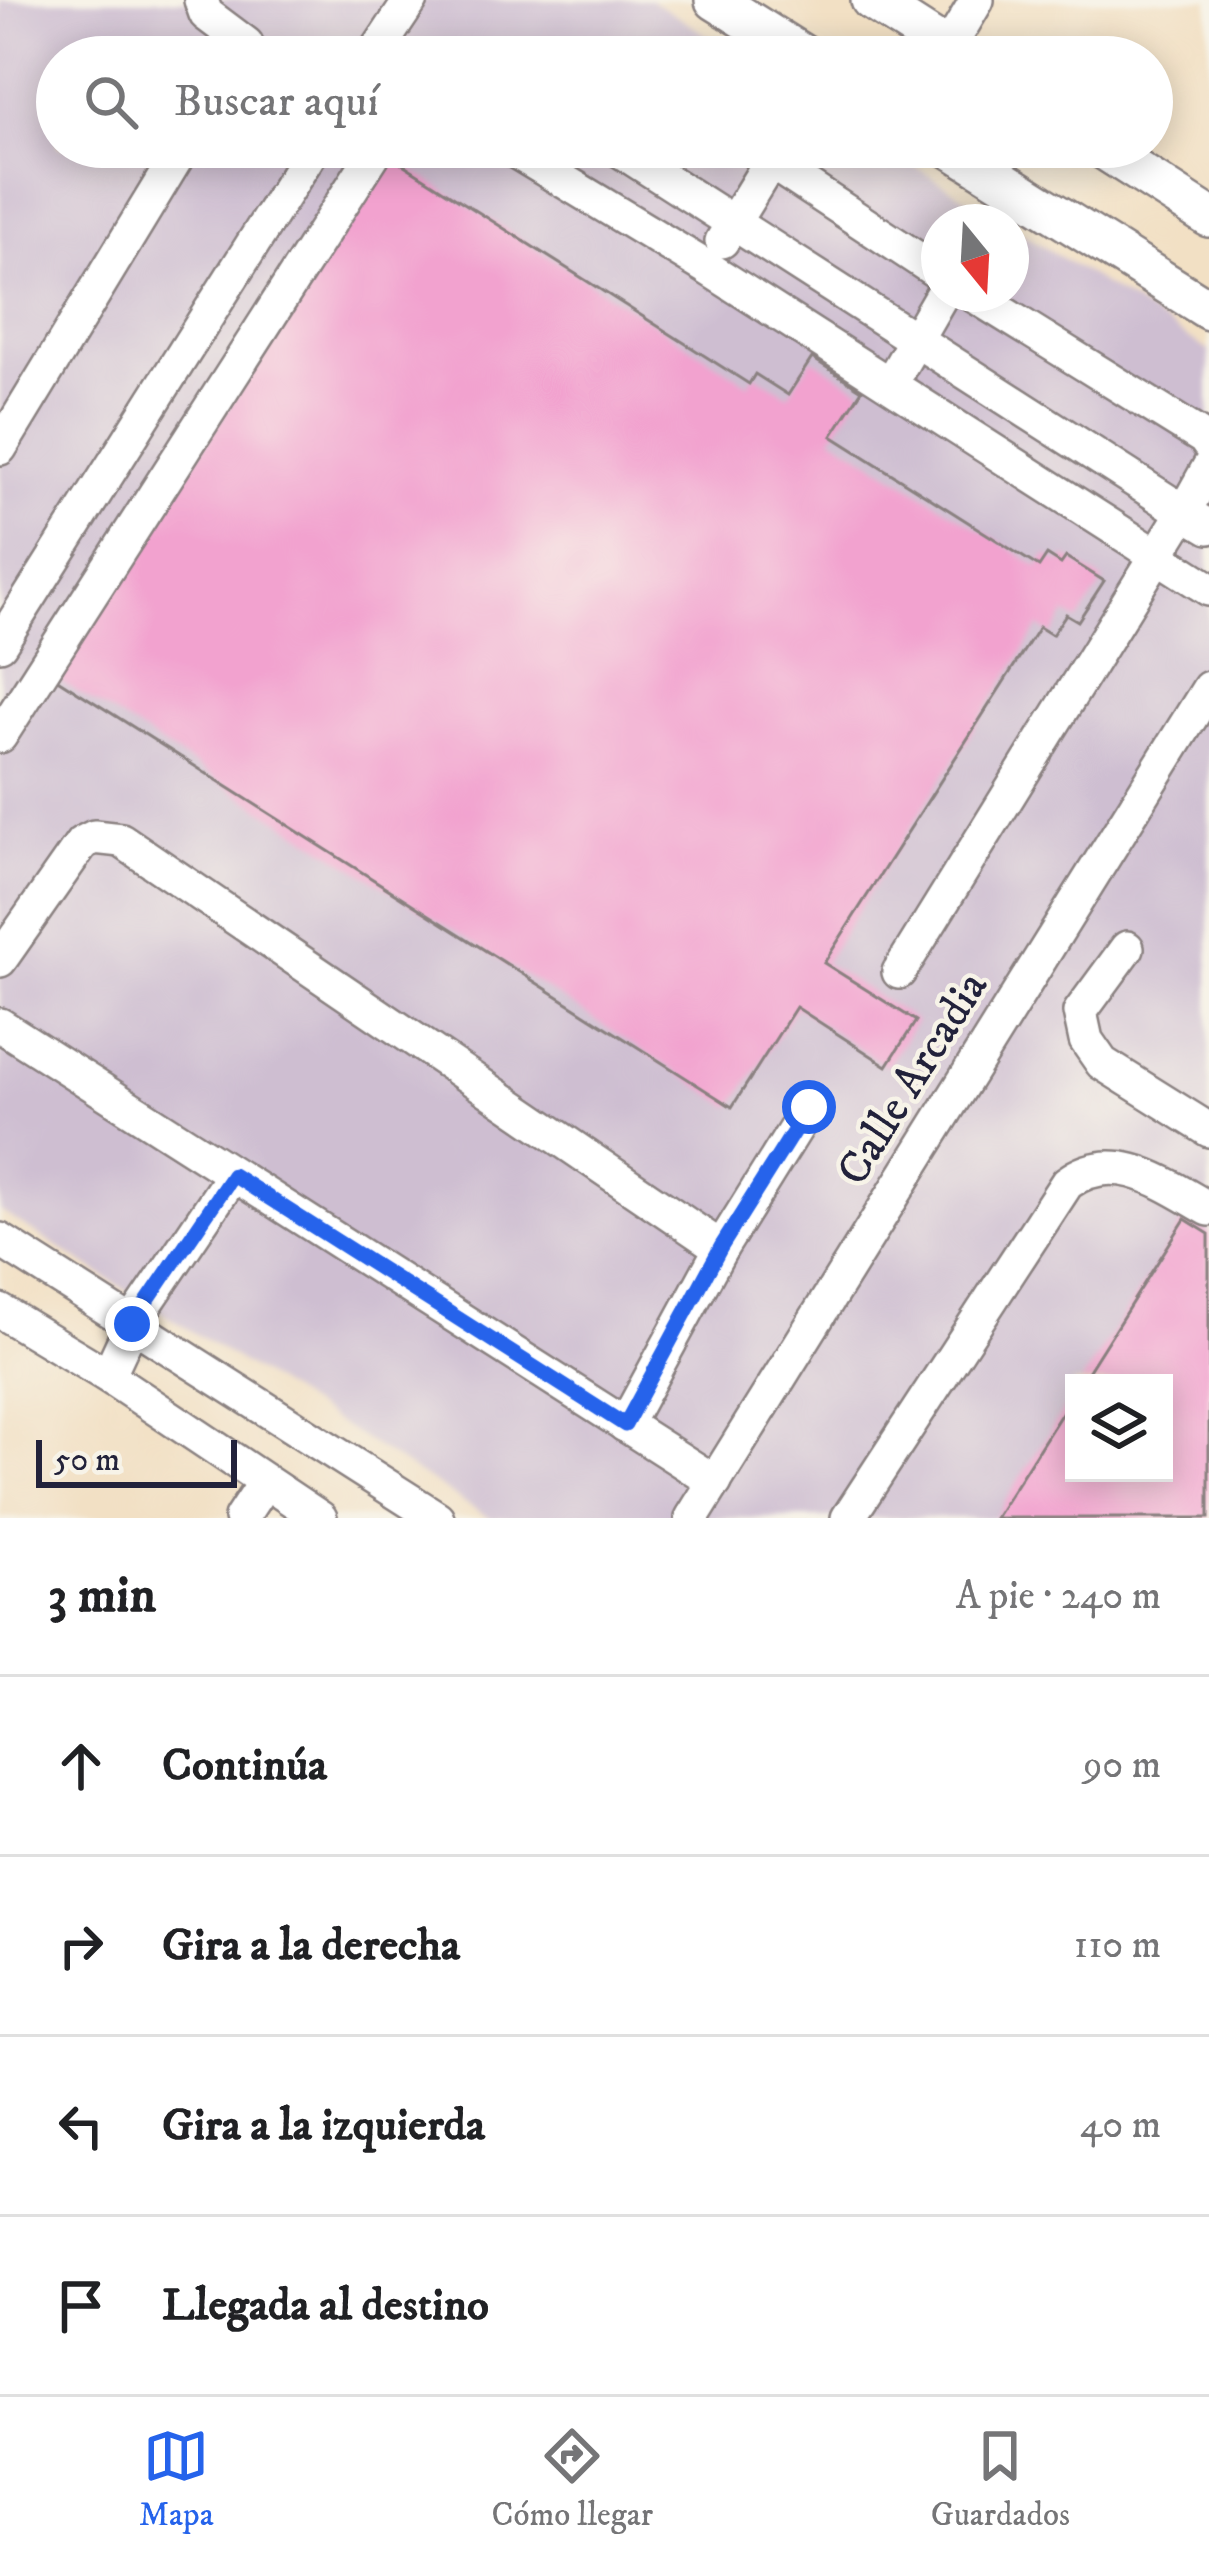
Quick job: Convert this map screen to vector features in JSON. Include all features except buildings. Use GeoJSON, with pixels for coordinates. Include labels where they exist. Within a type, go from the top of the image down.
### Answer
{"type":"FeatureCollection","features":[{"type":"Feature","properties":{"kind":"main road"},"geometry":{"type":"LineString","coordinates":[[715,0],[772,36]]}},
{"type":"Feature","properties":{"kind":"main road"},"geometry":{"type":"LineString","coordinates":[[871,0],[927,36]]}},
{"type":"Feature","properties":{"kind":"main road"},"geometry":{"type":"LineString","coordinates":[[982,168],[1209,310]]}},
{"type":"Feature","properties":{"kind":"main road"},"geometry":{"type":"LineString","coordinates":[[1133,168],[1209,217]]}},
{"type":"Feature","properties":{"kind":"street"},"geometry":{"type":"LineString","coordinates":[[201,0],[206,14],[235,36]]}},
{"type":"Feature","properties":{"kind":"street"},"geometry":{"type":"LineString","coordinates":[[387,36],[411,0]]}},
{"type":"Feature","properties":{"kind":"street"},"geometry":{"type":"LineString","coordinates":[[961,36],[977,0]]}},
{"type":"Feature","properties":{"kind":"street"},"geometry":{"type":"LineString","coordinates":[[0,448],[170,168]]}},
{"type":"Feature","properties":{"kind":"street"},"geometry":{"type":"LineString","coordinates":[[0,644],[301,168]]}},
{"type":"Feature","properties":{"kind":"street"},"geometry":{"type":"LineString","coordinates":[[0,736],[365,168]]}},
{"type":"Feature","properties":{"kind":"street"},"geometry":{"type":"LineString","coordinates":[[543,168],[1209,589]]}},
{"type":"Feature","properties":{"kind":"street"},"geometry":{"type":"LineString","coordinates":[[646,168],[1196,520]]}},
{"type":"Feature","properties":{"kind":"street"},"geometry":{"type":"LineString","coordinates":[[706,267],[732,224],[754,168]]}},
{"type":"Feature","properties":{"kind":"street"},"geometry":{"type":"LineString","coordinates":[[781,168],[921,261]]}},
{"type":"Feature","properties":{"kind":"street"},"geometry":{"type":"LineString","coordinates":[[890,384],[932,312]]}},
{"type":"Feature","properties":{"kind":"street"},"geometry":{"type":"LineString","coordinates":[[1001,312],[1209,445]]}},
{"type":"Feature","properties":{"kind":"street"},"geometry":{"type":"LineString","coordinates":[[899,972],[1154,557],[1196,520],[1209,467]]}},
{"type":"Feature","properties":{"kind":"street","name":"Calle Arcadia"},"geometry":{"type":"LineString","coordinates":[[692,1518],[1209,688]]}},
{"type":"Feature","properties":{"kind":"street"},"geometry":{"type":"LineString","coordinates":[[0,960],[82,843],[94,837],[121,840],[721,1247]]}},
{"type":"Feature","properties":{"kind":"street"},"geometry":{"type":"LineString","coordinates":[[1127,948],[1080,1012],[1086,1040],[1102,1063],[1209,1130]]}},
{"type":"Feature","properties":{"kind":"street"},"geometry":{"type":"LineString","coordinates":[[0,1025],[715,1482]]}},
{"type":"Feature","properties":{"kind":"street"},"geometry":{"type":"LineString","coordinates":[[625,1425],[721,1247],[809,1107]]}},
{"type":"Feature","properties":{"kind":"street"},"geometry":{"type":"LineString","coordinates":[[848,1518],[1067,1183],[1085,1169],[1140,1170],[1209,1209]]}},
{"type":"Feature","properties":{"kind":"street"},"geometry":{"type":"LineString","coordinates":[[107,1376],[132,1324],[233,1175]]}},
{"type":"Feature","properties":{"kind":"street"},"geometry":{"type":"LineString","coordinates":[[0,1240],[437,1518]]}},
{"type":"Feature","properties":{"kind":"street"},"geometry":{"type":"LineString","coordinates":[[0,1311],[320,1518]]}},
{"type":"Feature","properties":{"kind":"street"},"geometry":{"type":"LineString","coordinates":[[241,1518],[264,1483]]}},
{"type":"Feature","properties":{"kind":"shaded area"},"geometry":{"type":"Polygon","coordinates":[[[0,0],[651,0],[708,36],[36,36],[36,168],[918,168],[975,204],[921,204],[921,312],[1029,312],[1029,237],[1209,351],[1209,1518],[489,1518],[0,1211],[0,0]]]}},
{"type":"Feature","properties":{"kind":"route"},"geometry":{"type":"LineString","coordinates":[[132,1324],[233,1175],[625,1425],[721,1247],[809,1107]]}}]}
